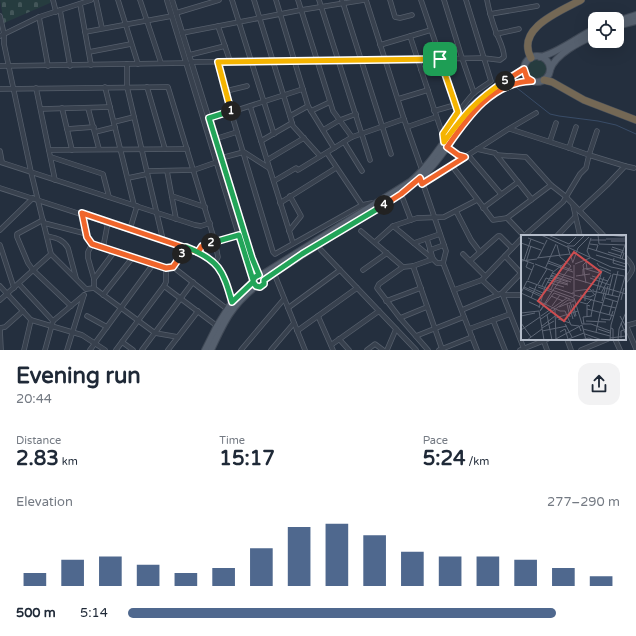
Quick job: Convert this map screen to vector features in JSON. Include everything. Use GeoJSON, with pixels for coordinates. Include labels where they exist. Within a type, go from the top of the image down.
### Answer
{"type":"FeatureCollection","features":[{"type":"Feature","properties":{"kind":"highway"},"geometry":{"type":"LineString","coordinates":[[531,58],[528,51],[529,39],[532,31],[549,17],[581,0]]}},
{"type":"Feature","properties":{"kind":"highway"},"geometry":{"type":"LineString","coordinates":[[544,80],[552,82],[584,100],[636,120]]}},
{"type":"Feature","properties":{"kind":"main road"},"geometry":{"type":"LineString","coordinates":[[624,19],[636,15]]}},
{"type":"Feature","properties":{"kind":"main road"},"geometry":{"type":"LineString","coordinates":[[624,24],[636,21]]}},
{"type":"Feature","properties":{"kind":"main road"},"geometry":{"type":"LineString","coordinates":[[532,81],[527,78],[524,69],[526,61],[531,58],[552,53],[588,32]]}},
{"type":"Feature","properties":{"kind":"main road"},"geometry":{"type":"LineString","coordinates":[[261,277],[406,184],[423,171],[466,120],[487,100],[509,85],[524,81],[538,82],[544,80],[551,65],[558,57],[588,39]]}},
{"type":"Feature","properties":{"kind":"main road"},"geometry":{"type":"LineString","coordinates":[[539,57],[543,58],[548,64],[549,71]]}},
{"type":"Feature","properties":{"kind":"main road"},"geometry":{"type":"LineString","coordinates":[[211,350],[219,331],[233,308],[254,283],[255,277],[261,277],[274,273],[302,254],[422,181],[462,118],[479,100],[524,69]]}},
{"type":"Feature","properties":{"kind":"main road"},"geometry":{"type":"LineString","coordinates":[[254,283],[262,286],[261,277]]}},
{"type":"Feature","properties":{"kind":"main road"},"geometry":{"type":"LineString","coordinates":[[205,350],[217,326],[232,302],[254,283]]}},
{"type":"Feature","properties":{"kind":"street"},"geometry":{"type":"LineString","coordinates":[[53,0],[58,11],[70,66]]}},
{"type":"Feature","properties":{"kind":"street"},"geometry":{"type":"LineString","coordinates":[[75,0],[78,5],[85,32],[91,65]]}},
{"type":"Feature","properties":{"kind":"street"},"geometry":{"type":"LineString","coordinates":[[1,36],[39,18],[91,0]]}},
{"type":"Feature","properties":{"kind":"street"},"geometry":{"type":"LineString","coordinates":[[96,0],[102,28]]}},
{"type":"Feature","properties":{"kind":"street"},"geometry":{"type":"LineString","coordinates":[[118,0],[138,64]]}},
{"type":"Feature","properties":{"kind":"street"},"geometry":{"type":"LineString","coordinates":[[140,0],[161,63]]}},
{"type":"Feature","properties":{"kind":"street"},"geometry":{"type":"LineString","coordinates":[[167,0],[182,33],[189,55],[189,62],[209,118],[252,258],[261,277]]}},
{"type":"Feature","properties":{"kind":"street"},"geometry":{"type":"LineString","coordinates":[[172,0],[174,14],[254,283]]}},
{"type":"Feature","properties":{"kind":"street"},"geometry":{"type":"LineString","coordinates":[[85,32],[147,21],[174,14],[205,2],[219,0]]}},
{"type":"Feature","properties":{"kind":"street"},"geometry":{"type":"LineString","coordinates":[[232,0],[274,134]]}},
{"type":"Feature","properties":{"kind":"street"},"geometry":{"type":"LineString","coordinates":[[254,0],[292,123],[320,156]]}},
{"type":"Feature","properties":{"kind":"street"},"geometry":{"type":"LineString","coordinates":[[276,0],[308,106],[334,148]]}},
{"type":"Feature","properties":{"kind":"street"},"geometry":{"type":"LineString","coordinates":[[298,0],[333,111],[352,137]]}},
{"type":"Feature","properties":{"kind":"street"},"geometry":{"type":"LineString","coordinates":[[319,0],[370,160]]}},
{"type":"Feature","properties":{"kind":"street"},"geometry":{"type":"LineString","coordinates":[[182,33],[342,2],[365,0],[404,120],[423,171]]}},
{"type":"Feature","properties":{"kind":"street"},"geometry":{"type":"LineString","coordinates":[[390,0],[395,17],[400,18],[412,15]]}},
{"type":"Feature","properties":{"kind":"street"},"geometry":{"type":"LineString","coordinates":[[421,0],[458,112]]}},
{"type":"Feature","properties":{"kind":"street"},"geometry":{"type":"LineString","coordinates":[[444,0],[474,93]]}},
{"type":"Feature","properties":{"kind":"street"},"geometry":{"type":"LineString","coordinates":[[443,134],[458,112],[474,93],[491,81],[466,0]]}},
{"type":"Feature","properties":{"kind":"street"},"geometry":{"type":"LineString","coordinates":[[0,66],[70,66],[230,61],[338,61],[462,58],[500,60],[504,57],[504,52],[496,34],[487,0]]}},
{"type":"Feature","properties":{"kind":"street"},"geometry":{"type":"LineString","coordinates":[[342,2],[392,154]]}},
{"type":"Feature","properties":{"kind":"street"},"geometry":{"type":"LineString","coordinates":[[490,14],[537,6]]}},
{"type":"Feature","properties":{"kind":"street"},"geometry":{"type":"LineString","coordinates":[[0,16],[1,36],[50,254],[86,289]]}},
{"type":"Feature","properties":{"kind":"street"},"geometry":{"type":"LineString","coordinates":[[39,18],[48,66]]}},
{"type":"Feature","properties":{"kind":"street"},"geometry":{"type":"LineString","coordinates":[[218,26],[230,61]]}},
{"type":"Feature","properties":{"kind":"street"},"geometry":{"type":"LineString","coordinates":[[496,34],[518,29]]}},
{"type":"Feature","properties":{"kind":"street"},"geometry":{"type":"LineString","coordinates":[[380,45],[431,30]]}},
{"type":"Feature","properties":{"kind":"street"},"geometry":{"type":"LineString","coordinates":[[410,36],[446,144],[458,155],[466,156],[501,194]]}},
{"type":"Feature","properties":{"kind":"street"},"geometry":{"type":"LineString","coordinates":[[89,52],[132,44]]}},
{"type":"Feature","properties":{"kind":"street"},"geometry":{"type":"LineString","coordinates":[[189,55],[224,46]]}},
{"type":"Feature","properties":{"kind":"street"},"geometry":{"type":"LineString","coordinates":[[218,62],[231,112],[273,252],[275,254],[362,205],[372,203],[373,205]]}},
{"type":"Feature","properties":{"kind":"street"},"geometry":{"type":"LineString","coordinates":[[127,64],[127,87],[163,240]]}},
{"type":"Feature","properties":{"kind":"street"},"geometry":{"type":"LineString","coordinates":[[421,70],[442,64]]}},
{"type":"Feature","properties":{"kind":"street"},"geometry":{"type":"LineString","coordinates":[[226,91],[247,86]]}},
{"type":"Feature","properties":{"kind":"street"},"geometry":{"type":"LineString","coordinates":[[104,87],[136,206],[130,229]]}},
{"type":"Feature","properties":{"kind":"street"},"geometry":{"type":"LineString","coordinates":[[147,87],[165,149]]}},
{"type":"Feature","properties":{"kind":"street"},"geometry":{"type":"LineString","coordinates":[[0,89],[168,87],[210,223],[218,257],[215,263]]}},
{"type":"Feature","properties":{"kind":"street"},"geometry":{"type":"LineString","coordinates":[[36,88],[55,180]]}},
{"type":"Feature","properties":{"kind":"street"},"geometry":{"type":"LineString","coordinates":[[209,118],[303,89]]}},
{"type":"Feature","properties":{"kind":"street"},"geometry":{"type":"LineString","coordinates":[[398,99],[428,90]]}},
{"type":"Feature","properties":{"kind":"street"},"geometry":{"type":"LineString","coordinates":[[311,111],[330,102]]}},
{"type":"Feature","properties":{"kind":"street"},"geometry":{"type":"LineString","coordinates":[[434,111],[455,105]]}},
{"type":"Feature","properties":{"kind":"street"},"geometry":{"type":"LineString","coordinates":[[250,106],[293,243]]}},
{"type":"Feature","properties":{"kind":"street"},"geometry":{"type":"LineString","coordinates":[[290,116],[308,106]]}},
{"type":"Feature","properties":{"kind":"street"},"geometry":{"type":"LineString","coordinates":[[41,109],[110,107]]}},
{"type":"Feature","properties":{"kind":"street"},"geometry":{"type":"LineString","coordinates":[[62,108],[72,150]]}},
{"type":"Feature","properties":{"kind":"street"},"geometry":{"type":"LineString","coordinates":[[88,108],[99,150]]}},
{"type":"Feature","properties":{"kind":"street"},"geometry":{"type":"LineString","coordinates":[[478,350],[443,263],[446,251],[422,181],[452,166],[536,113]]}},
{"type":"Feature","properties":{"kind":"street"},"geometry":{"type":"LineString","coordinates":[[323,130],[340,120],[356,114]]}},
{"type":"Feature","properties":{"kind":"street"},"geometry":{"type":"LineString","coordinates":[[67,129],[94,130],[134,117]]}},
{"type":"Feature","properties":{"kind":"street"},"geometry":{"type":"LineString","coordinates":[[407,126],[436,117]]}},
{"type":"Feature","properties":{"kind":"street"},"geometry":{"type":"LineString","coordinates":[[274,181],[296,168],[298,170],[352,137],[404,120]]}},
{"type":"Feature","properties":{"kind":"street"},"geometry":{"type":"LineString","coordinates":[[550,141],[556,122]]}},
{"type":"Feature","properties":{"kind":"street"},"geometry":{"type":"LineString","coordinates":[[261,141],[292,123]]}},
{"type":"Feature","properties":{"kind":"street"},"geometry":{"type":"LineString","coordinates":[[569,148],[576,127]]}},
{"type":"Feature","properties":{"kind":"street"},"geometry":{"type":"LineString","coordinates":[[509,129],[634,168]]}},
{"type":"Feature","properties":{"kind":"street"},"geometry":{"type":"LineString","coordinates":[[525,235],[563,202],[565,196],[586,168],[597,130]]}},
{"type":"Feature","properties":{"kind":"street"},"geometry":{"type":"LineString","coordinates":[[215,139],[237,132]]}},
{"type":"Feature","properties":{"kind":"street"},"geometry":{"type":"LineString","coordinates":[[267,160],[304,138]]}},
{"type":"Feature","properties":{"kind":"street"},"geometry":{"type":"LineString","coordinates":[[344,142],[362,171]]}},
{"type":"Feature","properties":{"kind":"street"},"geometry":{"type":"LineString","coordinates":[[49,150],[187,149]]}},
{"type":"Feature","properties":{"kind":"street"},"geometry":{"type":"LineString","coordinates":[[477,149],[492,152],[497,156],[531,200]]}},
{"type":"Feature","properties":{"kind":"street"},"geometry":{"type":"LineString","coordinates":[[0,151],[1,162],[195,225],[201,226],[210,223]]}},
{"type":"Feature","properties":{"kind":"street"},"geometry":{"type":"LineString","coordinates":[[221,158],[244,152],[270,168]]}},
{"type":"Feature","properties":{"kind":"street"},"geometry":{"type":"LineString","coordinates":[[327,153],[362,205]]}},
{"type":"Feature","properties":{"kind":"street"},"geometry":{"type":"LineString","coordinates":[[497,156],[526,157],[551,185],[565,196],[603,235]]}},
{"type":"Feature","properties":{"kind":"street"},"geometry":{"type":"LineString","coordinates":[[51,157],[103,174],[109,197]]}},
{"type":"Feature","properties":{"kind":"street"},"geometry":{"type":"LineString","coordinates":[[128,178],[147,172],[194,170],[217,162]]}},
{"type":"Feature","properties":{"kind":"street"},"geometry":{"type":"LineString","coordinates":[[452,166],[492,220],[507,218],[551,185]]}},
{"type":"Feature","properties":{"kind":"street"},"geometry":{"type":"LineString","coordinates":[[579,211],[625,166]]}},
{"type":"Feature","properties":{"kind":"street"},"geometry":{"type":"LineString","coordinates":[[280,202],[336,168]]}},
{"type":"Feature","properties":{"kind":"street"},"geometry":{"type":"LineString","coordinates":[[167,171],[176,219]]}},
{"type":"Feature","properties":{"kind":"street"},"geometry":{"type":"LineString","coordinates":[[482,208],[518,182]]}},
{"type":"Feature","properties":{"kind":"street"},"geometry":{"type":"LineString","coordinates":[[0,188],[82,213],[198,252],[215,263],[224,276],[232,302]]}},
{"type":"Feature","properties":{"kind":"street"},"geometry":{"type":"LineString","coordinates":[[401,194],[412,220]]}},
{"type":"Feature","properties":{"kind":"street"},"geometry":{"type":"LineString","coordinates":[[172,196],[205,207]]}},
{"type":"Feature","properties":{"kind":"street"},"geometry":{"type":"LineString","coordinates":[[289,231],[301,216],[290,196]]}},
{"type":"Feature","properties":{"kind":"street"},"geometry":{"type":"LineString","coordinates":[[0,230],[33,198]]}},
{"type":"Feature","properties":{"kind":"street"},"geometry":{"type":"LineString","coordinates":[[375,242],[393,226],[412,220],[444,217],[477,200]]}},
{"type":"Feature","properties":{"kind":"street"},"geometry":{"type":"LineString","coordinates":[[572,204],[580,235]]}},
{"type":"Feature","properties":{"kind":"street"},"geometry":{"type":"LineString","coordinates":[[456,211],[471,240],[480,252]]}},
{"type":"Feature","properties":{"kind":"street"},"geometry":{"type":"LineString","coordinates":[[82,213],[86,234],[92,244],[166,268],[173,267],[227,309]]}},
{"type":"Feature","properties":{"kind":"street"},"geometry":{"type":"LineString","coordinates":[[558,235],[576,217]]}},
{"type":"Feature","properties":{"kind":"street"},"geometry":{"type":"LineString","coordinates":[[507,218],[523,235]]}},
{"type":"Feature","properties":{"kind":"street"},"geometry":{"type":"LineString","coordinates":[[71,306],[28,264],[17,234],[43,221],[86,234]]}},
{"type":"Feature","properties":{"kind":"street"},"geometry":{"type":"LineString","coordinates":[[103,248],[108,222]]}},
{"type":"Feature","properties":{"kind":"street"},"geometry":{"type":"LineString","coordinates":[[393,226],[437,263],[443,263]]}},
{"type":"Feature","properties":{"kind":"street"},"geometry":{"type":"LineString","coordinates":[[361,231],[403,268]]}},
{"type":"Feature","properties":{"kind":"street"},"geometry":{"type":"LineString","coordinates":[[414,243],[440,234]]}},
{"type":"Feature","properties":{"kind":"street"},"geometry":{"type":"LineString","coordinates":[[198,252],[202,246],[239,235]]}},
{"type":"Feature","properties":{"kind":"street"},"geometry":{"type":"LineString","coordinates":[[46,236],[61,240],[66,244],[77,280]]}},
{"type":"Feature","properties":{"kind":"street"},"geometry":{"type":"LineString","coordinates":[[470,261],[500,236],[512,248]]}},
{"type":"Feature","properties":{"kind":"street"},"geometry":{"type":"LineString","coordinates":[[427,239],[433,259]]}},
{"type":"Feature","properties":{"kind":"street"},"geometry":{"type":"LineString","coordinates":[[454,290],[483,278],[521,239]]}},
{"type":"Feature","properties":{"kind":"street"},"geometry":{"type":"LineString","coordinates":[[92,244],[88,252],[88,258],[94,279],[94,288]]}},
{"type":"Feature","properties":{"kind":"street"},"geometry":{"type":"LineString","coordinates":[[0,245],[14,288]]}},
{"type":"Feature","properties":{"kind":"street"},"geometry":{"type":"LineString","coordinates":[[430,250],[444,246]]}},
{"type":"Feature","properties":{"kind":"street"},"geometry":{"type":"LineString","coordinates":[[173,267],[186,247]]}},
{"type":"Feature","properties":{"kind":"street"},"geometry":{"type":"LineString","coordinates":[[321,250],[416,350]]}},
{"type":"Feature","properties":{"kind":"street"},"geometry":{"type":"LineString","coordinates":[[94,279],[114,252]]}},
{"type":"Feature","properties":{"kind":"street"},"geometry":{"type":"LineString","coordinates":[[364,270],[387,253]]}},
{"type":"Feature","properties":{"kind":"street"},"geometry":{"type":"LineString","coordinates":[[0,300],[50,254]]}},
{"type":"Feature","properties":{"kind":"street"},"geometry":{"type":"LineString","coordinates":[[463,254],[483,278],[501,294],[510,314],[522,350],[544,340],[547,350]]}},
{"type":"Feature","properties":{"kind":"street"},"geometry":{"type":"LineString","coordinates":[[505,256],[521,272]]}},
{"type":"Feature","properties":{"kind":"street"},"geometry":{"type":"LineString","coordinates":[[104,295],[133,257]]}},
{"type":"Feature","properties":{"kind":"street"},"geometry":{"type":"LineString","coordinates":[[626,258],[633,268],[633,271],[626,280]]}},
{"type":"Feature","properties":{"kind":"street"},"geometry":{"type":"LineString","coordinates":[[428,350],[377,290],[377,287],[403,268],[433,259]]}},
{"type":"Feature","properties":{"kind":"street"},"geometry":{"type":"LineString","coordinates":[[90,350],[154,263]]}},
{"type":"Feature","properties":{"kind":"street"},"geometry":{"type":"LineString","coordinates":[[413,266],[441,349],[472,337]]}},
{"type":"Feature","properties":{"kind":"street"},"geometry":{"type":"LineString","coordinates":[[116,350],[164,286],[166,282],[166,268]]}},
{"type":"Feature","properties":{"kind":"street"},"geometry":{"type":"LineString","coordinates":[[288,308],[340,270]]}},
{"type":"Feature","properties":{"kind":"street"},"geometry":{"type":"LineString","coordinates":[[274,273],[305,350]]}},
{"type":"Feature","properties":{"kind":"street"},"geometry":{"type":"LineString","coordinates":[[462,310],[501,294],[521,274]]}},
{"type":"Feature","properties":{"kind":"street"},"geometry":{"type":"LineString","coordinates":[[142,350],[193,282]]}},
{"type":"Feature","properties":{"kind":"street"},"geometry":{"type":"LineString","coordinates":[[19,284],[53,320]]}},
{"type":"Feature","properties":{"kind":"street"},"geometry":{"type":"LineString","coordinates":[[0,286],[31,320],[73,331],[105,350]]}},
{"type":"Feature","properties":{"kind":"street"},"geometry":{"type":"LineString","coordinates":[[164,286],[217,326]]}},
{"type":"Feature","properties":{"kind":"street"},"geometry":{"type":"LineString","coordinates":[[86,289],[94,288],[155,333],[178,337]]}},
{"type":"Feature","properties":{"kind":"street"},"geometry":{"type":"LineString","coordinates":[[297,331],[357,288]]}},
{"type":"Feature","properties":{"kind":"street"},"geometry":{"type":"LineString","coordinates":[[386,301],[421,288]]}},
{"type":"Feature","properties":{"kind":"street"},"geometry":{"type":"LineString","coordinates":[[67,350],[86,289]]}},
{"type":"Feature","properties":{"kind":"street"},"geometry":{"type":"LineString","coordinates":[[501,294],[521,295]]}},
{"type":"Feature","properties":{"kind":"street"},"geometry":{"type":"LineString","coordinates":[[45,350],[53,320],[84,295]]}},
{"type":"Feature","properties":{"kind":"street"},"geometry":{"type":"LineString","coordinates":[[240,350],[284,299]]}},
{"type":"Feature","properties":{"kind":"street"},"geometry":{"type":"LineString","coordinates":[[400,318],[427,307]]}},
{"type":"Feature","properties":{"kind":"street"},"geometry":{"type":"LineString","coordinates":[[1,350],[0,329],[5,327],[23,311]]}},
{"type":"Feature","properties":{"kind":"street"},"geometry":{"type":"LineString","coordinates":[[168,350],[198,311]]}},
{"type":"Feature","properties":{"kind":"street"},"geometry":{"type":"LineString","coordinates":[[331,344],[379,311]]}},
{"type":"Feature","properties":{"kind":"street"},"geometry":{"type":"LineString","coordinates":[[469,329],[510,314]]}},
{"type":"Feature","properties":{"kind":"street"},"geometry":{"type":"LineString","coordinates":[[87,316],[107,327]]}},
{"type":"Feature","properties":{"kind":"street"},"geometry":{"type":"LineString","coordinates":[[318,316],[333,350]]}},
{"type":"Feature","properties":{"kind":"street"},"geometry":{"type":"LineString","coordinates":[[416,336],[464,317]]}},
{"type":"Feature","properties":{"kind":"street"},"geometry":{"type":"LineString","coordinates":[[24,350],[31,320]]}},
{"type":"Feature","properties":{"kind":"street"},"geometry":{"type":"LineString","coordinates":[[494,320],[504,350]]}},
{"type":"Feature","properties":{"kind":"street"},"geometry":{"type":"LineString","coordinates":[[636,323],[626,326],[636,349]]}},
{"type":"Feature","properties":{"kind":"street"},"geometry":{"type":"LineString","coordinates":[[271,350],[276,348],[294,324]]}},
{"type":"Feature","properties":{"kind":"street"},"geometry":{"type":"LineString","coordinates":[[387,350],[396,329]]}},
{"type":"Feature","properties":{"kind":"street"},"geometry":{"type":"LineString","coordinates":[[340,339],[349,350]]}},
{"type":"Feature","properties":{"kind":"street"},"geometry":{"type":"LineString","coordinates":[[567,340],[571,350]]}},
{"type":"Feature","properties":{"kind":"street"},"geometry":{"type":"LineString","coordinates":[[591,340],[593,345]]}},
{"type":"Feature","properties":{"kind":"street"},"geometry":{"type":"LineString","coordinates":[[581,350],[606,340]]}},
{"type":"Feature","properties":{"kind":"street"},"geometry":{"type":"LineString","coordinates":[[615,340],[620,350]]}},
{"type":"Feature","properties":{"kind":"street"},"geometry":{"type":"LineString","coordinates":[[122,342],[133,350]]}},
{"type":"Feature","properties":{"kind":"street"},"geometry":{"type":"LineString","coordinates":[[367,350],[375,344],[383,350]]}},
{"type":"Feature","properties":{"kind":"green space"},"geometry":{"type":"Polygon","coordinates":[[[0,0],[50,0],[50,3],[4,23],[0,0]]]}},
{"type":"Feature","properties":{"kind":"green space"},"geometry":{"type":"Polygon","coordinates":[[[536,59],[540,60],[546,66],[546,74],[540,80],[536,81],[532,80],[526,74],[525,70],[526,66],[532,60],[536,59]]]}},
{"type":"Feature","properties":{"kind":"waterway"},"geometry":{"type":"LineString","coordinates":[[517,88],[550,114],[616,125],[636,134]]}},
{"type":"Feature","properties":{"kind":"route"},"geometry":{"type":"LineString","coordinates":[[440,59],[218,62],[231,112],[209,118],[252,258],[259,275],[253,278],[253,280],[239,235],[202,246],[199,248],[198,252],[186,247],[82,213],[87,237],[92,244],[166,268],[173,267],[186,247],[198,252],[220,268],[232,302],[253,282],[253,284],[258,287],[262,286],[264,284],[264,280],[274,273],[302,254],[395,198],[420,178],[422,184],[465,157],[458,155],[447,147],[468,117],[497,92],[509,85],[524,81],[532,81],[527,78],[524,69],[494,88],[466,112],[444,142],[443,134],[458,112],[440,59]]}}]}
